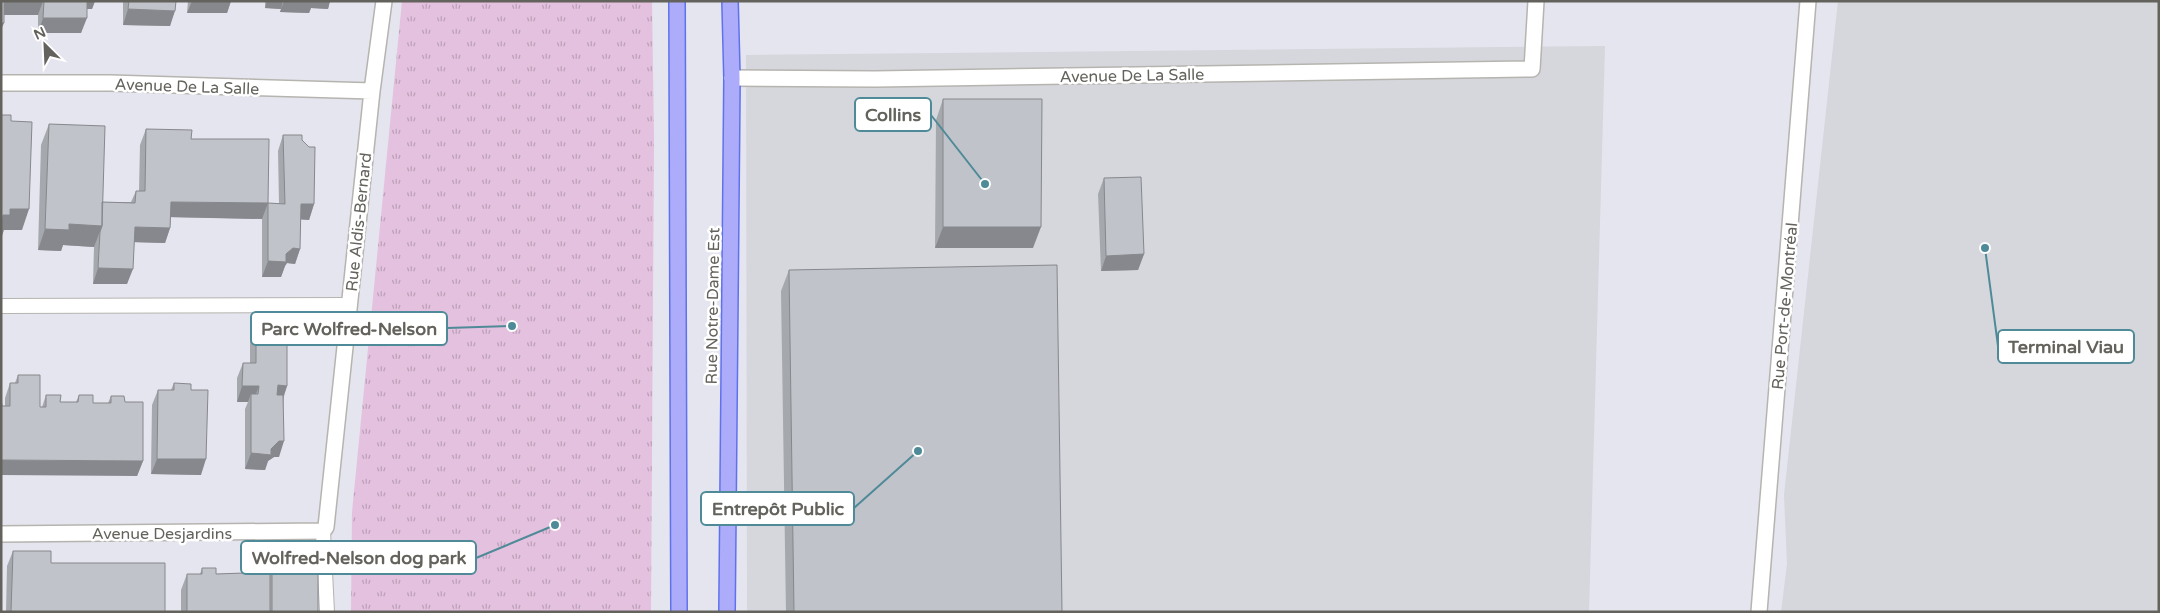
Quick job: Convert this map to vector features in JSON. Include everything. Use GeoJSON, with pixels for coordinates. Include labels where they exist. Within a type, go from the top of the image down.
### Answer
{"type":"FeatureCollection","features":[{"type":"Feature","properties":{"kind":"main road","name":"Rue Notre-Dame Est"},"geometry":{"type":"LineString","coordinates":[[677,1],[679,612]]}},
{"type":"Feature","properties":{"kind":"main road","name":"Rue Notre-Dame Est"},"geometry":{"type":"LineString","coordinates":[[727,612],[732,78],[730,1]]}},
{"type":"Feature","properties":{"kind":"street","name":"Rue Aldis-Bernard"},"geometry":{"type":"LineString","coordinates":[[323,532],[326,527],[372,91],[384,1]]}},
{"type":"Feature","properties":{"kind":"street","name":"Avenue De La Salle"},"geometry":{"type":"LineString","coordinates":[[732,78],[875,79],[1532,69],[1536,1]]}},
{"type":"Feature","properties":{"kind":"street","name":"Rue Port-de-Montréal"},"geometry":{"type":"LineString","coordinates":[[1759,612],[1808,1]]}},
{"type":"Feature","properties":{"kind":"street","name":"Avenue De La Salle"},"geometry":{"type":"LineString","coordinates":[[1,83],[110,83],[372,91]]}},
{"type":"Feature","properties":{"kind":"street","name":"Avenue Desjardins"},"geometry":{"type":"LineString","coordinates":[[1,534],[323,532]]}},
{"type":"Feature","properties":{"kind":"lane"},"geometry":{"type":"LineString","coordinates":[[1,306],[349,305]]}},
{"type":"Feature","properties":{"kind":"lane"},"geometry":{"type":"LineString","coordinates":[[323,532],[327,612]]}},
{"type":"Feature","properties":{"kind":"shaded area"},"geometry":{"type":"Polygon","coordinates":[[[1838,1],[2159,1],[2159,612],[1781,612],[1787,564],[1784,495],[1838,1]]]}},
{"type":"Feature","properties":{"kind":"shaded area"},"geometry":{"type":"Polygon","coordinates":[[[1605,46],[1589,612],[747,612],[746,55],[1605,46]]]}},
{"type":"Feature","properties":{"kind":"green space"},"geometry":{"type":"Polygon","coordinates":[[[402,1],[652,1],[654,140],[651,612],[351,612],[352,512],[402,1]]]}},
{"type":"Feature","properties":{"kind":"building"},"geometry":{"type":"Polygon","coordinates":[[[1,1],[4,1],[4,23],[1,23],[1,1]]]}},
{"type":"Feature","properties":{"kind":"building"},"geometry":{"type":"Polygon","coordinates":[[[44,1],[87,1],[87,18],[43,18],[44,1]]]}},
{"type":"Feature","properties":{"kind":"building"},"geometry":{"type":"Polygon","coordinates":[[[129,1],[176,1],[175,11],[128,9],[129,1]]]}},
{"type":"Feature","properties":{"kind":"building"},"geometry":{"type":"Polygon","coordinates":[[[943,99],[1042,99],[1041,227],[943,227],[943,99]]]}},
{"type":"Feature","properties":{"kind":"building"},"geometry":{"type":"Polygon","coordinates":[[[1,115],[11,115],[11,121],[32,122],[29,209],[10,209],[10,215],[3,215],[2,223],[1,223],[1,115]]]}},
{"type":"Feature","properties":{"kind":"building"},"geometry":{"type":"Polygon","coordinates":[[[49,124],[105,126],[102,226],[69,224],[69,230],[45,229],[49,124]]]}},
{"type":"Feature","properties":{"kind":"building"},"geometry":{"type":"Polygon","coordinates":[[[146,129],[192,130],[191,139],[269,139],[268,203],[171,202],[170,228],[135,227],[133,269],[98,268],[102,202],[135,203],[136,191],[145,191],[146,129]]]}},
{"type":"Feature","properties":{"kind":"building"},"geometry":{"type":"Polygon","coordinates":[[[283,135],[302,135],[302,140],[309,147],[315,147],[314,204],[301,204],[300,249],[293,248],[286,254],[286,262],[268,261],[268,203],[285,204],[283,135]]]}},
{"type":"Feature","properties":{"kind":"building"},"geometry":{"type":"Polygon","coordinates":[[[1141,177],[1144,254],[1106,256],[1104,178],[1141,177]]]}},
{"type":"Feature","properties":{"kind":"building"},"geometry":{"type":"Polygon","coordinates":[[[1057,265],[1062,612],[794,612],[789,270],[1057,265]]]}},
{"type":"Feature","properties":{"kind":"building"},"geometry":{"type":"Polygon","coordinates":[[[275,326],[275,330],[281,337],[287,337],[287,386],[278,385],[277,395],[283,395],[284,441],[279,441],[271,449],[271,455],[251,453],[251,394],[258,394],[259,386],[242,386],[243,363],[256,363],[256,327],[275,326]]]}},
{"type":"Feature","properties":{"kind":"building"},"geometry":{"type":"Polygon","coordinates":[[[18,375],[40,375],[40,407],[46,407],[46,395],[61,395],[60,402],[78,402],[79,395],[93,395],[93,403],[111,403],[111,396],[124,396],[125,402],[143,402],[143,461],[1,460],[1,399],[2,406],[10,406],[10,383],[18,383],[18,375]]]}},
{"type":"Feature","properties":{"kind":"building"},"geometry":{"type":"Polygon","coordinates":[[[174,383],[191,384],[191,390],[208,390],[206,459],[157,459],[158,390],[174,390],[174,383]]]}},
{"type":"Feature","properties":{"kind":"building"},"geometry":{"type":"Polygon","coordinates":[[[13,551],[51,551],[51,563],[165,563],[165,612],[11,612],[13,551]]]}},
{"type":"Feature","properties":{"kind":"building"},"geometry":{"type":"Polygon","coordinates":[[[285,561],[307,561],[307,568],[318,568],[318,612],[272,612],[272,568],[286,568],[285,561]]]}},
{"type":"Feature","properties":{"kind":"building"},"geometry":{"type":"Polygon","coordinates":[[[244,566],[258,566],[258,573],[270,574],[270,612],[187,612],[187,574],[202,574],[202,568],[216,568],[216,574],[244,573],[244,566]]]}},
{"type":"Feature","properties":{"kind":"place","name":"Collins"},"geometry":{"type":"Point","coordinates":[985,184]}},
{"type":"Feature","properties":{"kind":"place","name":"Terminal Viau"},"geometry":{"type":"Point","coordinates":[1985,248]}},
{"type":"Feature","properties":{"kind":"place","name":"Parc Wolfred-Nelson"},"geometry":{"type":"Point","coordinates":[512,326]}},
{"type":"Feature","properties":{"kind":"place","name":"Entrepôt Public"},"geometry":{"type":"Point","coordinates":[918,451]}},
{"type":"Feature","properties":{"kind":"place","name":"Wolfred-Nelson dog park"},"geometry":{"type":"Point","coordinates":[555,525]}}]}
